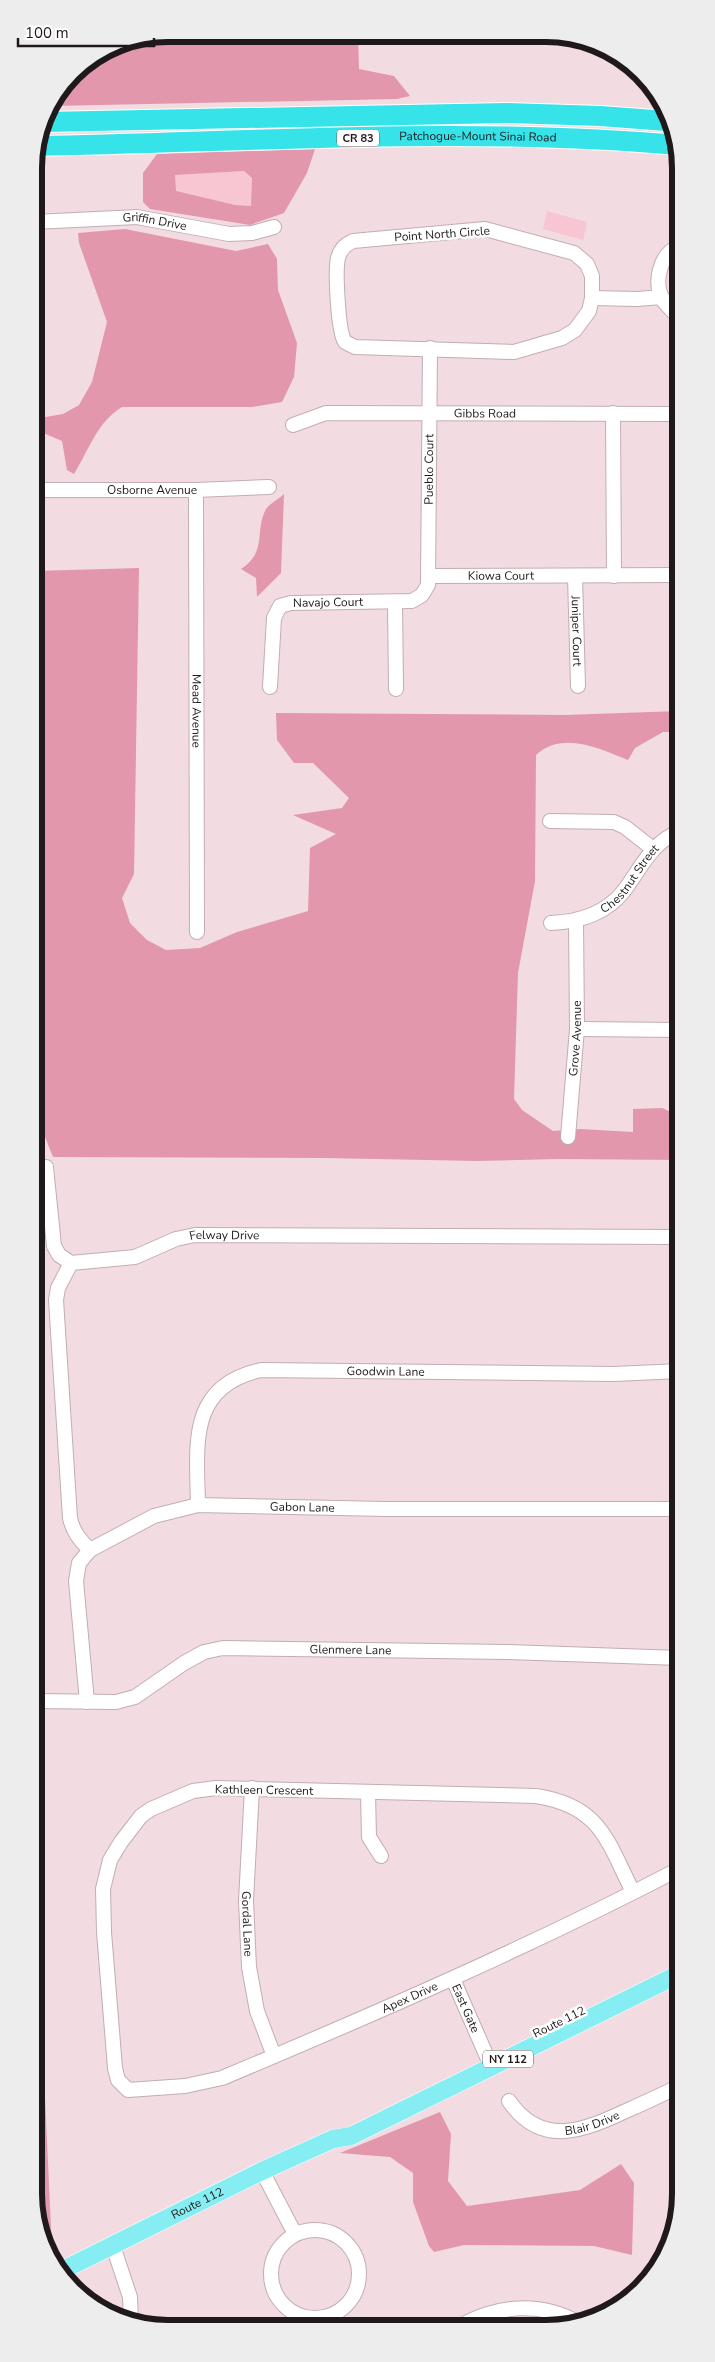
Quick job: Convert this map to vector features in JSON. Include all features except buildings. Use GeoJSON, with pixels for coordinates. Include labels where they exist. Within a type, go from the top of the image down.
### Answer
{"type":"FeatureCollection","features":[{"type":"Feature","properties":{"kind":"highway","name":"Patchogue-Mount Sinai Road"},"geometry":{"type":"LineString","coordinates":[[51,122],[508,113],[600,116],[663,121]]}},
{"type":"Feature","properties":{"kind":"highway","name":"Patchogue-Mount Sinai Road"},"geometry":{"type":"LineString","coordinates":[[45,146],[516,137],[670,144]]}},
{"type":"Feature","properties":{"kind":"main road","name":"Route 112"},"geometry":{"type":"LineString","coordinates":[[67,2268],[262,2171],[333,2139],[351,2136],[489,2061],[672,1966]]}},
{"type":"Feature","properties":{"kind":"main road","name":"Route 112"},"geometry":{"type":"LineString","coordinates":[[489,2061],[555,2037],[672,1978]]}},
{"type":"Feature","properties":{"kind":"street","name":"Griffin Drive"},"geometry":{"type":"LineString","coordinates":[[43,222],[137,217],[229,234],[252,233],[274,227]]}},
{"type":"Feature","properties":{"kind":"street","name":"Point North Circle"},"geometry":{"type":"LineString","coordinates":[[485,229],[493,230],[579,256],[587,264],[592,276],[592,298],[589,311],[580,325],[562,338],[514,352],[355,347],[345,342],[339,328],[338,259],[345,246],[353,241],[485,229]]}},
{"type":"Feature","properties":{"kind":"street"},"geometry":{"type":"LineString","coordinates":[[672,249],[660,265],[658,283],[662,297],[672,309]]}},
{"type":"Feature","properties":{"kind":"street"},"geometry":{"type":"LineString","coordinates":[[592,298],[637,299],[662,297]]}},
{"type":"Feature","properties":{"kind":"street","name":"Pueblo Court"},"geometry":{"type":"LineString","coordinates":[[427,583],[430,348]]}},
{"type":"Feature","properties":{"kind":"street","name":"Gibbs Road"},"geometry":{"type":"LineString","coordinates":[[293,425],[326,413],[672,414]]}},
{"type":"Feature","properties":{"kind":"street"},"geometry":{"type":"LineString","coordinates":[[613,413],[614,576]]}},
{"type":"Feature","properties":{"kind":"street","name":"Osborne Avenue"},"geometry":{"type":"LineString","coordinates":[[43,490],[196,490],[269,487]]}},
{"type":"Feature","properties":{"kind":"street","name":"Mead Avenue"},"geometry":{"type":"LineString","coordinates":[[196,490],[197,932]]}},
{"type":"Feature","properties":{"kind":"street"},"geometry":{"type":"LineString","coordinates":[[575,576],[672,575]]}},
{"type":"Feature","properties":{"kind":"street","name":"Kiowa Court"},"geometry":{"type":"LineString","coordinates":[[427,583],[575,576]]}},
{"type":"Feature","properties":{"kind":"street","name":"Juniper Court"},"geometry":{"type":"LineString","coordinates":[[575,576],[578,686]]}},
{"type":"Feature","properties":{"kind":"street","name":"Navajo Court"},"geometry":{"type":"LineString","coordinates":[[270,687],[274,618],[280,606],[291,603],[412,601],[427,583]]}},
{"type":"Feature","properties":{"kind":"street"},"geometry":{"type":"LineString","coordinates":[[395,602],[396,689]]}},
{"type":"Feature","properties":{"kind":"street"},"geometry":{"type":"LineString","coordinates":[[550,821],[614,822],[625,827],[653,849]]}},
{"type":"Feature","properties":{"kind":"street","name":"Chestnut Street"},"geometry":{"type":"LineString","coordinates":[[551,923],[576,920],[596,913],[612,903],[622,893],[653,849],[672,837]]}},
{"type":"Feature","properties":{"kind":"street","name":"Grove Avenue"},"geometry":{"type":"LineString","coordinates":[[568,1137],[577,1029],[576,920]]}},
{"type":"Feature","properties":{"kind":"street"},"geometry":{"type":"LineString","coordinates":[[577,1029],[672,1030]]}},
{"type":"Feature","properties":{"kind":"street"},"geometry":{"type":"LineString","coordinates":[[46,1167],[54,1246],[59,1255],[71,1263],[58,1288],[56,1300],[70,1518],[72,1528],[90,1550]]}},
{"type":"Feature","properties":{"kind":"street","name":"Felway Drive"},"geometry":{"type":"LineString","coordinates":[[71,1263],[136,1256],[176,1239],[196,1235],[672,1237]]}},
{"type":"Feature","properties":{"kind":"street","name":"Goodwin Lane"},"geometry":{"type":"LineString","coordinates":[[198,1506],[196,1441],[201,1418],[210,1400],[220,1389],[234,1378],[248,1373],[261,1370],[614,1374],[672,1371]]}},
{"type":"Feature","properties":{"kind":"street","name":"Gabon Lane"},"geometry":{"type":"LineString","coordinates":[[87,1702],[76,1572],[79,1563],[90,1550],[154,1516],[198,1506],[386,1509],[672,1509]]}},
{"type":"Feature","properties":{"kind":"street","name":"Glenmere Lane"},"geometry":{"type":"LineString","coordinates":[[42,1701],[116,1702],[135,1697],[184,1663],[204,1652],[223,1648],[507,1652],[672,1658]]}},
{"type":"Feature","properties":{"kind":"street","name":"Kathleen Crescent"},"geometry":{"type":"LineString","coordinates":[[128,2090],[118,2080],[115,2068],[104,1932],[103,1888],[110,1860],[132,1827],[151,1810],[193,1791],[216,1788],[252,1788],[368,1793],[483,1794],[557,1799],[589,1816],[598,1826],[633,1892]]}},
{"type":"Feature","properties":{"kind":"street","name":"Gordal Lane"},"geometry":{"type":"LineString","coordinates":[[252,1788],[246,1901],[249,1967],[257,2011],[274,2056]]}},
{"type":"Feature","properties":{"kind":"street"},"geometry":{"type":"LineString","coordinates":[[368,1793],[369,1838],[381,1856]]}},
{"type":"Feature","properties":{"kind":"street","name":"Apex Drive"},"geometry":{"type":"LineString","coordinates":[[128,2090],[205,2084],[453,1979],[672,1872]]}},
{"type":"Feature","properties":{"kind":"street","name":"East Gate"},"geometry":{"type":"LineString","coordinates":[[453,1979],[489,2061]]}},
{"type":"Feature","properties":{"kind":"street","name":"Blair Drive"},"geometry":{"type":"LineString","coordinates":[[509,2101],[523,2117],[537,2126],[553,2132],[565,2133],[595,2125],[672,2091]]}},
{"type":"Feature","properties":{"kind":"street"},"geometry":{"type":"LineString","coordinates":[[262,2171],[295,2234]]}},
{"type":"Feature","properties":{"kind":"street"},"geometry":{"type":"LineString","coordinates":[[314,2230],[332,2233],[347,2244],[355,2254],[359,2273],[356,2291],[345,2307],[334,2314],[317,2318],[300,2316],[285,2307],[275,2294],[271,2277],[273,2260],[282,2245],[295,2234],[314,2230]]}},
{"type":"Feature","properties":{"kind":"street"},"geometry":{"type":"LineString","coordinates":[[113,2246],[130,2297],[131,2314]]}},
{"type":"Feature","properties":{"kind":"street"},"geometry":{"type":"LineString","coordinates":[[472,2320],[486,2313],[510,2308],[526,2308],[558,2313],[567,2317]]}},
{"type":"Feature","properties":{"kind":"shaded area"},"geometry":{"type":"Polygon","coordinates":[[[358,42],[359,69],[394,76],[410,96],[397,99],[59,106],[79,79],[105,59],[136,47],[160,43],[358,42]]]}},
{"type":"Feature","properties":{"kind":"shaded area"},"geometry":{"type":"Polygon","coordinates":[[[315,149],[307,173],[284,213],[250,225],[150,209],[143,202],[143,173],[157,154],[315,149]],[[244,171],[175,175],[176,191],[235,205],[251,206],[252,178],[244,171]]]}},
{"type":"Feature","properties":{"kind":"shaded area"},"geometry":{"type":"Polygon","coordinates":[[[244,171],[252,178],[251,206],[235,205],[176,192],[175,175],[244,171]]]}},
{"type":"Feature","properties":{"kind":"shaded area"},"geometry":{"type":"Polygon","coordinates":[[[547,211],[587,222],[583,240],[543,229],[547,211]]]}},
{"type":"Feature","properties":{"kind":"shaded area"},"geometry":{"type":"Polygon","coordinates":[[[125,229],[236,251],[268,244],[277,259],[278,290],[297,343],[294,377],[282,402],[252,407],[122,407],[113,413],[100,428],[74,474],[67,470],[62,441],[43,433],[43,417],[63,414],[79,405],[92,382],[107,322],[79,243],[78,233],[125,229]]]}},
{"type":"Feature","properties":{"kind":"shaded area"},"geometry":{"type":"Polygon","coordinates":[[[284,494],[281,573],[257,597],[256,578],[241,569],[255,555],[258,548],[266,509],[284,494]]]}},
{"type":"Feature","properties":{"kind":"shaded area"},"geometry":{"type":"Polygon","coordinates":[[[139,568],[134,874],[122,898],[130,923],[147,940],[166,950],[200,948],[237,932],[308,911],[310,848],[336,834],[293,815],[342,808],[349,798],[313,763],[294,763],[277,740],[276,713],[565,715],[672,711],[672,732],[663,732],[635,748],[628,760],[594,747],[569,743],[546,748],[536,755],[535,881],[518,973],[514,1099],[522,1110],[553,1131],[580,1129],[633,1132],[633,1109],[662,1108],[672,1112],[672,1160],[558,1159],[477,1161],[324,1158],[53,1157],[43,1131],[43,571],[139,568]]]}},
{"type":"Feature","properties":{"kind":"shaded area"},"geometry":{"type":"Polygon","coordinates":[[[42,2097],[45,2097],[52,2241],[45,2218],[42,2194],[42,2097]]]}},
{"type":"Feature","properties":{"kind":"shaded area"},"geometry":{"type":"Polygon","coordinates":[[[440,2112],[451,2134],[448,2181],[467,2206],[580,2190],[621,2164],[634,2183],[632,2255],[594,2246],[464,2245],[434,2252],[429,2246],[413,2202],[413,2173],[390,2157],[340,2153],[440,2112]]]}}]}
